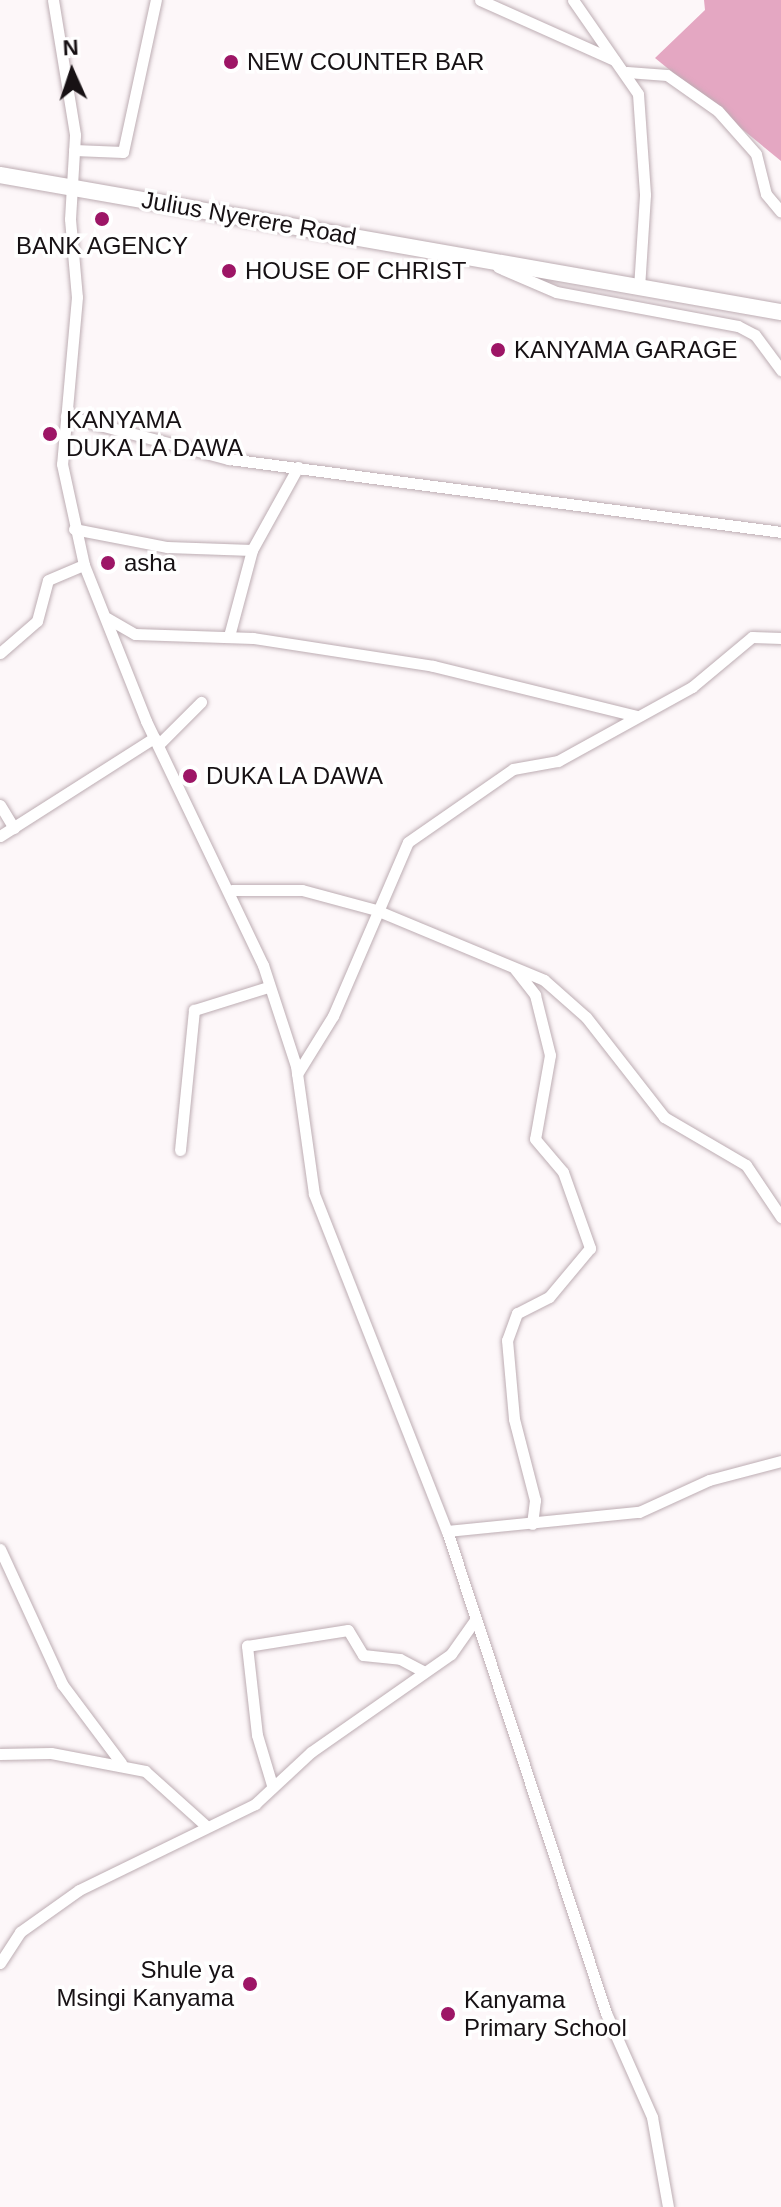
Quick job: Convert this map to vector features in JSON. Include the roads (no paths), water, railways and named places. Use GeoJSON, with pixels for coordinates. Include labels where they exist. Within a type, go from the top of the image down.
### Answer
{"type":"FeatureCollection","features":[{"type":"Feature","properties":{"kind":"highway","name":"Julius Nyerere Road"},"geometry":{"type":"LineString","coordinates":[[0,175],[781,312]]}},
{"type":"Feature","properties":{"kind":"street"},"geometry":{"type":"LineString","coordinates":[[53,0],[74,150],[72,187],[77,297],[63,478],[84,565],[156,742],[232,890],[268,987],[297,1074],[314,1194],[447,1531],[606,2013],[652,2117],[668,2207]]}},
{"type":"Feature","properties":{"kind":"street"},"geometry":{"type":"LineString","coordinates":[[74,150],[123,152],[156,0]]}},
{"type":"Feature","properties":{"kind":"street"},"geometry":{"type":"LineString","coordinates":[[480,0],[618,61]]}},
{"type":"Feature","properties":{"kind":"street"},"geometry":{"type":"LineString","coordinates":[[573,0],[627,72],[638,94],[645,180],[639,287]]}},
{"type":"Feature","properties":{"kind":"street"},"geometry":{"type":"LineString","coordinates":[[627,72],[667,75],[718,111],[756,154],[766,194],[781,212]]}},
{"type":"Feature","properties":{"kind":"street"},"geometry":{"type":"LineString","coordinates":[[483,259],[556,292],[738,326],[763,343],[781,370]]}},
{"type":"Feature","properties":{"kind":"street"},"geometry":{"type":"LineString","coordinates":[[66,416],[191,453],[780,531]]}},
{"type":"Feature","properties":{"kind":"street"},"geometry":{"type":"LineString","coordinates":[[229,636],[252,550],[298,467]]}},
{"type":"Feature","properties":{"kind":"street"},"geometry":{"type":"LineString","coordinates":[[74,529],[167,547],[252,550]]}},
{"type":"Feature","properties":{"kind":"street"},"geometry":{"type":"LineString","coordinates":[[0,653],[37,621],[48,580],[84,565]]}},
{"type":"Feature","properties":{"kind":"street"},"geometry":{"type":"LineString","coordinates":[[106,618],[139,634],[229,636],[464,672],[637,716]]}},
{"type":"Feature","properties":{"kind":"street"},"geometry":{"type":"LineString","coordinates":[[297,1074],[333,1016],[401,850],[429,823],[513,769],[558,761],[720,669],[752,637],[781,638]]}},
{"type":"Feature","properties":{"kind":"street"},"geometry":{"type":"LineString","coordinates":[[0,836],[156,742],[201,702]]}},
{"type":"Feature","properties":{"kind":"street"},"geometry":{"type":"LineString","coordinates":[[0,805],[14,828]]}},
{"type":"Feature","properties":{"kind":"street"},"geometry":{"type":"LineString","coordinates":[[232,890],[302,890],[376,910],[544,980],[580,1010],[664,1117],[746,1165],[781,1217]]}},
{"type":"Feature","properties":{"kind":"street"},"geometry":{"type":"LineString","coordinates":[[512,966],[535,995],[550,1055],[535,1139],[563,1172],[590,1248],[549,1297],[517,1313],[507,1340],[514,1419],[535,1500],[532,1524]]}},
{"type":"Feature","properties":{"kind":"street"},"geometry":{"type":"LineString","coordinates":[[180,1150],[194,1010],[268,987]]}},
{"type":"Feature","properties":{"kind":"street"},"geometry":{"type":"LineString","coordinates":[[447,1531],[639,1512],[723,1475],[781,1461]]}},
{"type":"Feature","properties":{"kind":"street"},"geometry":{"type":"LineString","coordinates":[[0,1549],[62,1684],[121,1763]]}},
{"type":"Feature","properties":{"kind":"street"},"geometry":{"type":"LineString","coordinates":[[0,1963],[20,1932],[79,1890],[205,1825],[249,1808],[272,1785],[423,1671],[451,1654],[475,1620]]}},
{"type":"Feature","properties":{"kind":"street"},"geometry":{"type":"LineString","coordinates":[[272,1785],[257,1735],[247,1646],[348,1630],[363,1655],[400,1659],[423,1671]]}},
{"type":"Feature","properties":{"kind":"street"},"geometry":{"type":"LineString","coordinates":[[0,1754],[121,1763],[157,1779],[205,1825]]}},
{"type":"Feature","properties":{"kind":"place","name":"NEW COUNTER BAR"},"geometry":{"type":"Point","coordinates":[231,62]}},
{"type":"Feature","properties":{"kind":"place","name":"BANK AGENCY"},"geometry":{"type":"Point","coordinates":[102,219]}},
{"type":"Feature","properties":{"kind":"place","name":"HOUSE OF CHRIST"},"geometry":{"type":"Point","coordinates":[229,271]}},
{"type":"Feature","properties":{"kind":"place","name":"KANYAMA GARAGE"},"geometry":{"type":"Point","coordinates":[498,350]}},
{"type":"Feature","properties":{"kind":"place","name":"KANYAMA DUKA LA DAWA"},"geometry":{"type":"Point","coordinates":[50,434]}},
{"type":"Feature","properties":{"kind":"place","name":"asha"},"geometry":{"type":"Point","coordinates":[108,563]}},
{"type":"Feature","properties":{"kind":"place","name":"DUKA LA DAWA"},"geometry":{"type":"Point","coordinates":[190,776]}},
{"type":"Feature","properties":{"kind":"place","name":"Shule ya Msingi Kanyama"},"geometry":{"type":"Point","coordinates":[250,1984]}},
{"type":"Feature","properties":{"kind":"place","name":"Kanyama Primary School"},"geometry":{"type":"Point","coordinates":[448,2014]}}]}
